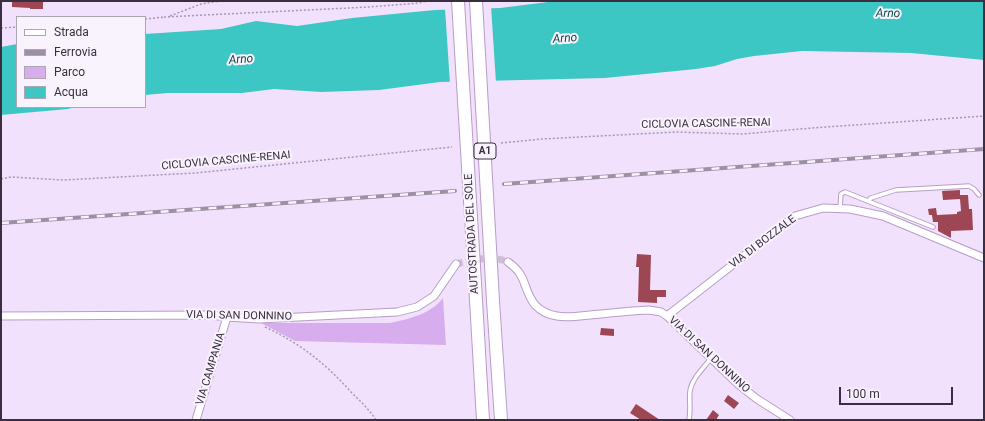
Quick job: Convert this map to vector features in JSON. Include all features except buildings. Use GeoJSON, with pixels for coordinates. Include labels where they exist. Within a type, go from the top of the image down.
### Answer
{"type":"FeatureCollection","features":[{"type":"Feature","properties":{"kind":"highway","name":"AUTOSTRADA DEL SOLE"},"geometry":{"type":"LineString","coordinates":[[458,1],[483,420]]}},
{"type":"Feature","properties":{"kind":"highway","name":"AUTOSTRADA DEL SOLE"},"geometry":{"type":"LineString","coordinates":[[476,1],[501,420]]}},
{"type":"Feature","properties":{"kind":"street","name":"VIA DI BOZZALE"},"geometry":{"type":"LineString","coordinates":[[667,316],[795,216],[823,208],[850,208],[882,216],[984,258]]}},
{"type":"Feature","properties":{"kind":"street","name":"VIA DI SAN DONNINO"},"geometry":{"type":"LineString","coordinates":[[508,262],[517,268],[524,279],[528,293],[542,312],[557,316],[649,310],[661,312],[739,385],[751,395],[790,420]]}},
{"type":"Feature","properties":{"kind":"street","name":"VIA DI SAN DONNINO"},"geometry":{"type":"LineString","coordinates":[[1,316],[210,315],[259,319],[404,311],[417,307],[434,296],[456,264]]}},
{"type":"Feature","properties":{"kind":"street","name":"VIA CAMPANIA"},"geometry":{"type":"LineString","coordinates":[[196,420],[227,317]]}},
{"type":"Feature","properties":{"kind":"lane"},"geometry":{"type":"LineString","coordinates":[[868,201],[871,198],[896,190],[969,186],[979,194]]}},
{"type":"Feature","properties":{"kind":"lane"},"geometry":{"type":"LineString","coordinates":[[840,208],[841,194],[842,192],[845,192],[933,227]]}},
{"type":"Feature","properties":{"kind":"lane"},"geometry":{"type":"LineString","coordinates":[[688,420],[690,414],[690,390],[697,375],[711,358]]}},
{"type":"Feature","properties":{"kind":"path"},"geometry":{"type":"LineString","coordinates":[[164,18],[201,4],[220,1]]}},
{"type":"Feature","properties":{"kind":"path"},"geometry":{"type":"LineString","coordinates":[[146,19],[369,7],[419,3],[426,1]]}},
{"type":"Feature","properties":{"kind":"path"},"geometry":{"type":"LineString","coordinates":[[1,28],[16,27]]}},
{"type":"Feature","properties":{"kind":"path","name":"CICLOVIA CASCINE-RENAI"},"geometry":{"type":"LineString","coordinates":[[501,143],[542,139],[676,132],[743,134],[984,116]]}},
{"type":"Feature","properties":{"kind":"path","name":"CICLOVIA CASCINE-RENAI"},"geometry":{"type":"LineString","coordinates":[[1,179],[11,177],[63,180],[196,173],[452,147]]}},
{"type":"Feature","properties":{"kind":"path"},"geometry":{"type":"LineString","coordinates":[[265,326],[302,347],[329,369],[376,420]]}},
{"type":"Feature","properties":{"kind":"green space"},"geometry":{"type":"Polygon","coordinates":[[[443,298],[446,345],[295,341],[261,323],[390,323],[412,318],[426,312],[438,304],[443,298]]]}},
{"type":"Feature","properties":{"kind":"water","name":"Arno"},"geometry":{"type":"Polygon","coordinates":[[[556,1],[984,1],[984,60],[911,53],[802,51],[754,56],[737,59],[715,66],[696,69],[605,78],[440,82],[379,90],[321,92],[274,89],[242,93],[168,93],[146,95],[146,34],[221,29],[256,21],[297,26],[352,18],[435,10],[500,8],[556,1]]]}},
{"type":"Feature","properties":{"kind":"water"},"geometry":{"type":"Polygon","coordinates":[[[16,44],[16,108],[72,108],[1,115],[1,47],[16,44]]]}},
{"type":"Feature","properties":{"kind":"pier"},"geometry":{"type":"Polygon","coordinates":[[[491,6],[496,83],[450,84],[445,8],[491,6]]]}},
{"type":"Feature","properties":{"kind":"tunnel"},"geometry":{"type":"LineString","coordinates":[[456,264],[489,259],[508,262]]}},
{"type":"Feature","properties":{"kind":"railway"},"geometry":{"type":"LineString","coordinates":[[504,184],[984,149]]}},
{"type":"Feature","properties":{"kind":"railway"},"geometry":{"type":"LineString","coordinates":[[1,223],[455,191]]}}]}
